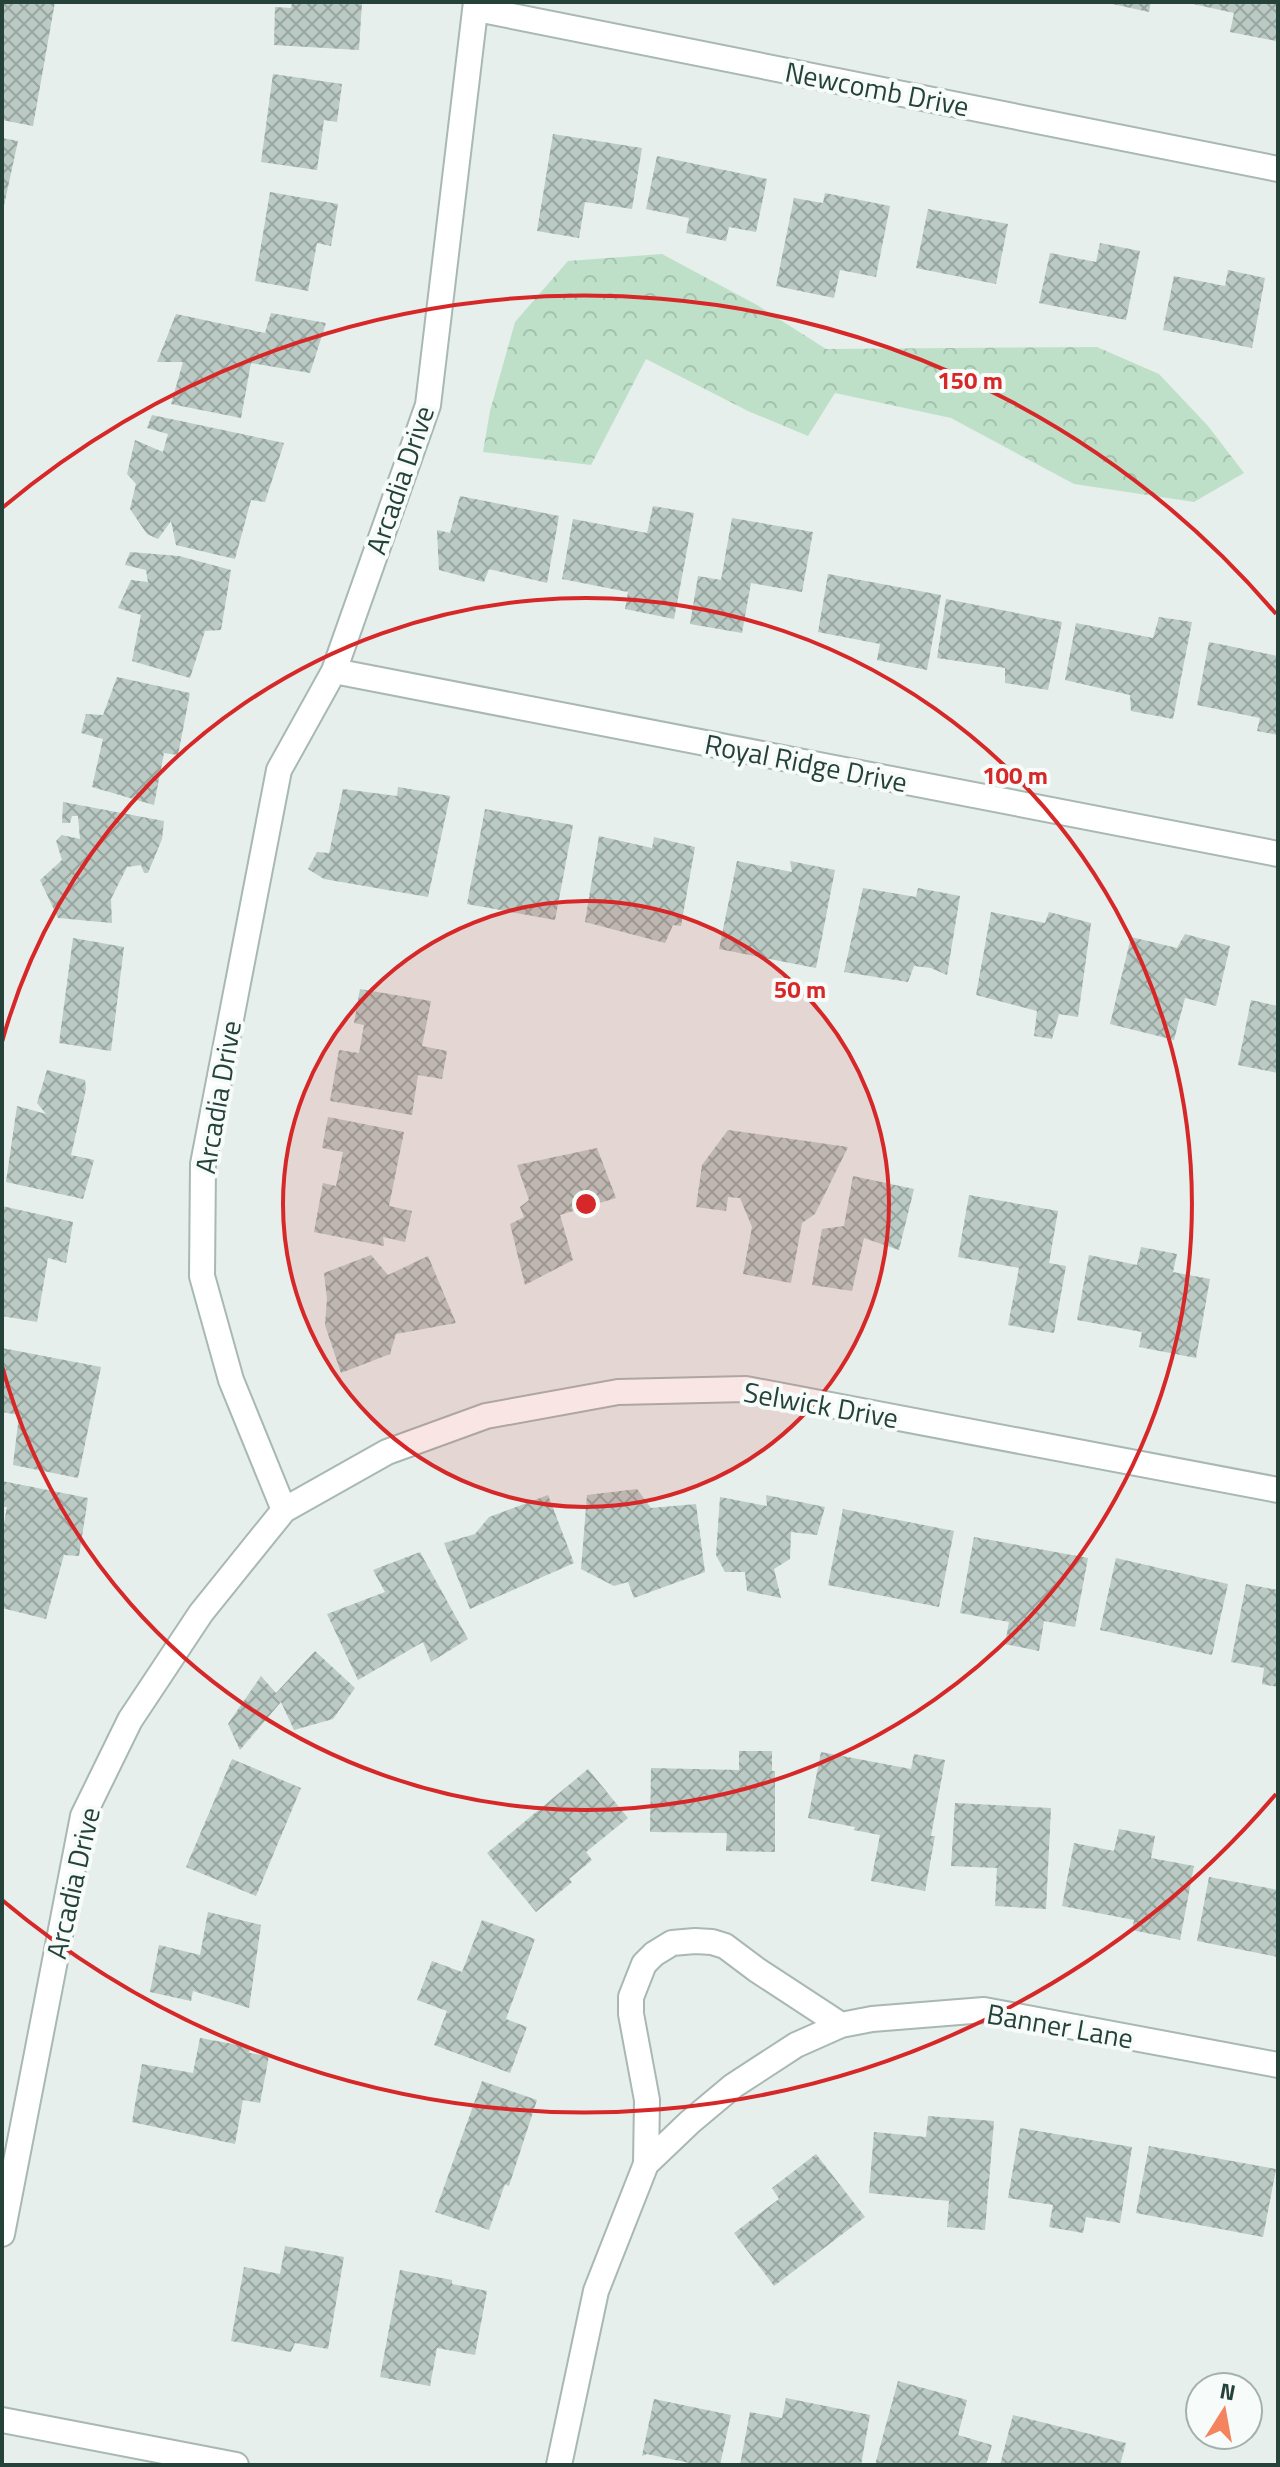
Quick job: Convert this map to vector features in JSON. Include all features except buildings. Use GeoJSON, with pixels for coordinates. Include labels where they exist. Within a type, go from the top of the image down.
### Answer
{"type":"FeatureCollection","features":[{"type":"Feature","properties":{"kind":"street","name":"Newcomb Drive"},"geometry":{"type":"LineString","coordinates":[[476,6],[1278,169]]}},
{"type":"Feature","properties":{"kind":"street","name":"Arcadia Drive"},"geometry":{"type":"LineString","coordinates":[[2,2234],[83,1816],[130,1720],[201,1613],[284,1510],[231,1380],[202,1276],[203,1164],[279,770],[334,671],[428,405],[476,6]]}},
{"type":"Feature","properties":{"kind":"street","name":"Royal Ridge Drive"},"geometry":{"type":"LineString","coordinates":[[334,671],[1278,854]]}},
{"type":"Feature","properties":{"kind":"street","name":"Selwick Drive"},"geometry":{"type":"LineString","coordinates":[[284,1510],[387,1452],[486,1416],[618,1392],[746,1389],[1278,1490]]}},
{"type":"Feature","properties":{"kind":"street","name":"Banner Lane"},"geometry":{"type":"LineString","coordinates":[[559,2465],[596,2291],[646,2164],[647,2100],[631,2014],[631,1997],[644,1964],[672,1943],[695,1941],[725,1946],[841,2025]]}},
{"type":"Feature","properties":{"kind":"street","name":"Banner Lane"},"geometry":{"type":"LineString","coordinates":[[646,2164],[733,2086],[796,2045],[841,2025],[872,2019],[984,2010],[1278,2065]]}},
{"type":"Feature","properties":{"kind":"street"},"geometry":{"type":"LineString","coordinates":[[2,2420],[236,2465]]}},
{"type":"Feature","properties":{"kind":"green space"},"geometry":{"type":"Polygon","coordinates":[[[662,254],[757,305],[826,349],[1097,347],[1159,374],[1208,426],[1244,473],[1194,502],[1074,484],[951,418],[835,393],[808,436],[748,411],[646,359],[591,465],[483,452],[490,411],[515,322],[568,261],[662,254]]]}}]}
